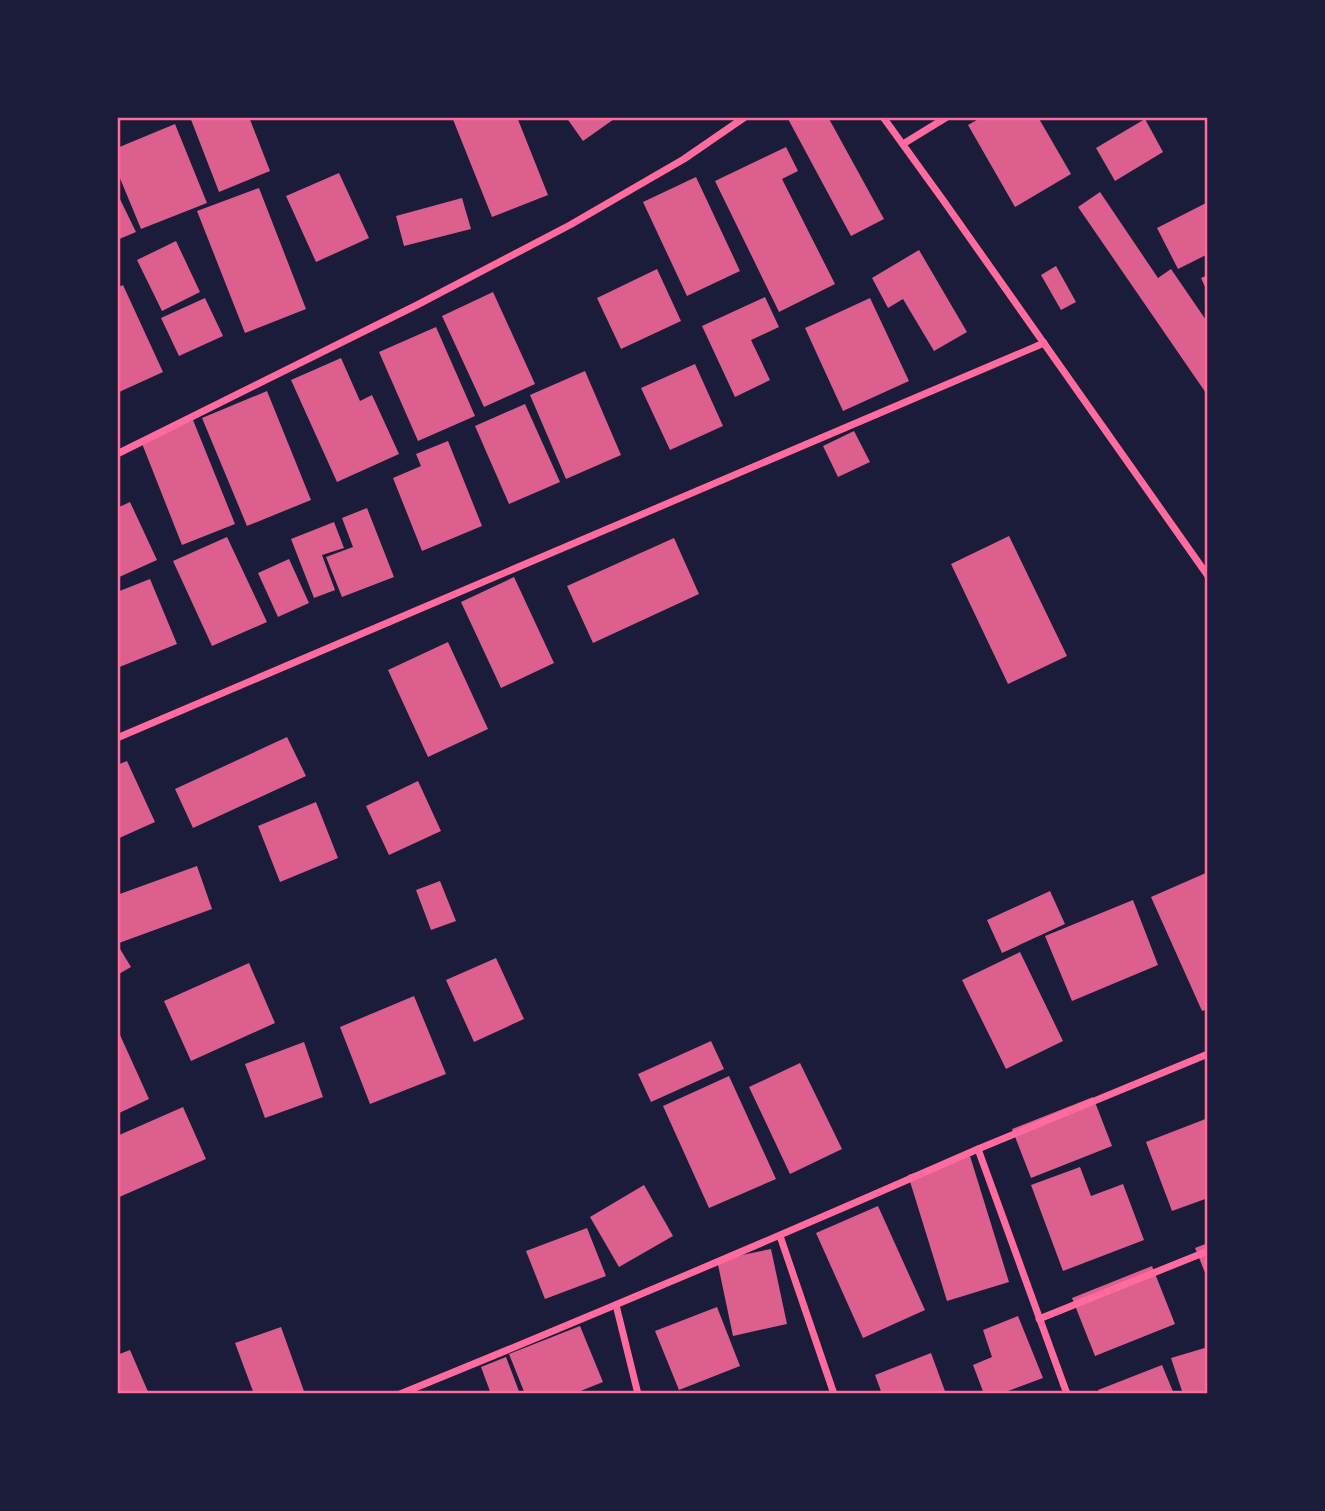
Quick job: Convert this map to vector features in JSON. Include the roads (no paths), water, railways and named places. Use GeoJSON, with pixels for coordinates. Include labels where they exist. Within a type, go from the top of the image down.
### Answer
{"type":"FeatureCollection","features":[{"type":"Feature","properties":{"kind":"street"},"geometry":{"type":"LineString","coordinates":[[117,454],[570,225],[684,159],[745,117]]}},
{"type":"Feature","properties":{"kind":"street"},"geometry":{"type":"LineString","coordinates":[[883,117],[1205,566],[1208,576]]}},
{"type":"Feature","properties":{"kind":"street"},"geometry":{"type":"LineString","coordinates":[[903,144],[947,117]]}},
{"type":"Feature","properties":{"kind":"street"},"geometry":{"type":"LineString","coordinates":[[117,738],[1044,343]]}},
{"type":"Feature","properties":{"kind":"street"},"geometry":{"type":"LineString","coordinates":[[400,1394],[616,1306],[978,1149],[1208,1054]]}},
{"type":"Feature","properties":{"kind":"street"},"geometry":{"type":"LineString","coordinates":[[978,1149],[1067,1394]]}},
{"type":"Feature","properties":{"kind":"street"},"geometry":{"type":"LineString","coordinates":[[780,1236],[834,1394]]}},
{"type":"Feature","properties":{"kind":"street"},"geometry":{"type":"LineString","coordinates":[[1039,1319],[1208,1251]]}},
{"type":"Feature","properties":{"kind":"street"},"geometry":{"type":"LineString","coordinates":[[616,1306],[638,1394]]}}]}
